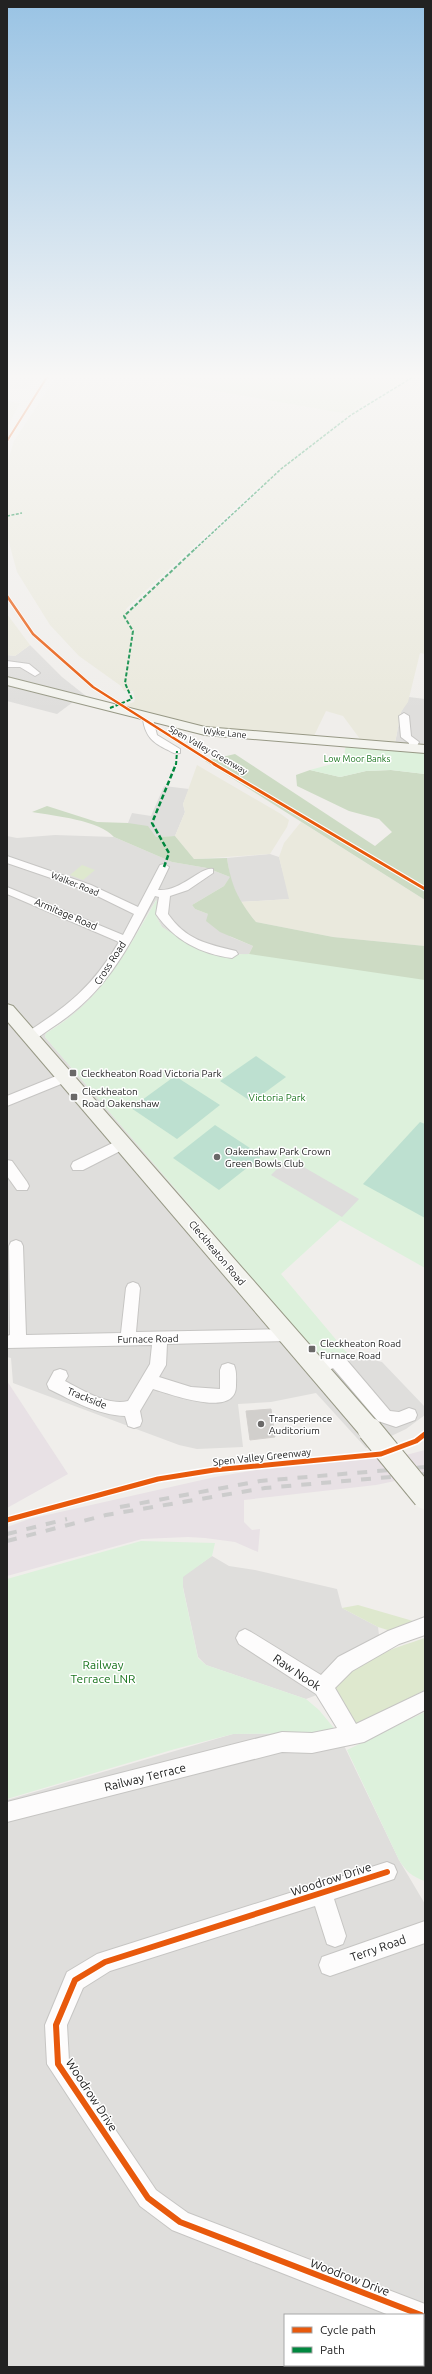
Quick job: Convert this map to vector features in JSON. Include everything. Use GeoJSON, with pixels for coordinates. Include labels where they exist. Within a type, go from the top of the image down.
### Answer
{"type":"FeatureCollection","features":[{"type":"Feature","properties":{"kind":"street"},"geometry":{"type":"LineString","coordinates":[[7,664],[26,666],[32,668],[35,673]]}},
{"type":"Feature","properties":{"kind":"street","name":"Wyke Lane"},"geometry":{"type":"LineString","coordinates":[[7,681],[148,719],[222,733],[418,748]]}},
{"type":"Feature","properties":{"kind":"street"},"geometry":{"type":"LineString","coordinates":[[404,716],[406,737],[414,742],[418,748]]}},
{"type":"Feature","properties":{"kind":"street"},"geometry":{"type":"LineString","coordinates":[[148,719],[148,732],[153,739],[177,751]]}},
{"type":"Feature","properties":{"kind":"street","name":"Walker Road"},"geometry":{"type":"LineString","coordinates":[[7,859],[87,887],[142,913]]}},
{"type":"Feature","properties":{"kind":"street","name":"Cross Road"},"geometry":{"type":"LineString","coordinates":[[30,1036],[84,998],[103,976],[142,913],[164,867]]}},
{"type":"Feature","properties":{"kind":"street"},"geometry":{"type":"LineString","coordinates":[[151,892],[165,895],[190,886],[209,871]]}},
{"type":"Feature","properties":{"kind":"street","name":"Armitage Road"},"geometry":{"type":"LineString","coordinates":[[7,890],[125,940]]}},
{"type":"Feature","properties":{"kind":"street"},"geometry":{"type":"LineString","coordinates":[[165,895],[162,914],[168,924],[181,934],[206,948],[218,953],[232,954]]}},
{"type":"Feature","properties":{"kind":"street","name":"Cleckheaton Road"},"geometry":{"type":"LineString","coordinates":[[10,1018],[30,1036],[66,1077],[318,1369],[425,1497]]}},
{"type":"Feature","properties":{"kind":"street"},"geometry":{"type":"LineString","coordinates":[[7,1101],[66,1077]]}},
{"type":"Feature","properties":{"kind":"street"},"geometry":{"type":"LineString","coordinates":[[78,1166],[123,1143]]}},
{"type":"Feature","properties":{"kind":"street"},"geometry":{"type":"LineString","coordinates":[[7,1166],[22,1186]]}},
{"type":"Feature","properties":{"kind":"street"},"geometry":{"type":"LineString","coordinates":[[12,1342],[16,1246]]}},
{"type":"Feature","properties":{"kind":"street"},"geometry":{"type":"LineString","coordinates":[[128,1339],[132,1288]]}},
{"type":"Feature","properties":{"kind":"street","name":"Furnace Road"},"geometry":{"type":"LineString","coordinates":[[12,1342],[288,1335]]}},
{"type":"Feature","properties":{"kind":"street","name":"Trackside"},"geometry":{"type":"LineString","coordinates":[[60,1376],[55,1384],[107,1407],[132,1415],[158,1365],[160,1338]]}},
{"type":"Feature","properties":{"kind":"street"},"geometry":{"type":"LineString","coordinates":[[318,1369],[333,1360],[339,1364],[384,1416],[393,1420],[401,1420],[409,1415]]}},
{"type":"Feature","properties":{"kind":"street"},"geometry":{"type":"LineString","coordinates":[[149,1381],[191,1394],[224,1396],[228,1392],[228,1370]]}},
{"type":"Feature","properties":{"kind":"street"},"geometry":{"type":"LineString","coordinates":[[323,1687],[345,1664],[394,1637],[425,1626]]}},
{"type":"Feature","properties":{"kind":"street","name":"Raw Nook"},"geometry":{"type":"LineString","coordinates":[[245,1638],[323,1687],[352,1736]]}},
{"type":"Feature","properties":{"kind":"street","name":"Railway Terrace"},"geometry":{"type":"LineString","coordinates":[[7,1812],[282,1742],[312,1743],[352,1736],[364,1732],[425,1700]]}},
{"type":"Feature","properties":{"kind":"street","name":"Woodrow Drive"},"geometry":{"type":"LineString","coordinates":[[387,1872],[105,1962],[76,1980],[56,2025],[58,2064],[148,2198],[180,2222],[418,2314]]}},
{"type":"Feature","properties":{"kind":"street"},"geometry":{"type":"LineString","coordinates":[[321,1893],[335,1936]]}},
{"type":"Feature","properties":{"kind":"street","name":"Terry Road"},"geometry":{"type":"LineString","coordinates":[[330,1965],[425,1932]]}},
{"type":"Feature","properties":{"kind":"shaded area"},"geometry":{"type":"Polygon","coordinates":[[[7,488],[257,488],[126,609],[127,613],[263,488],[425,488],[425,654],[420,653],[408,702],[401,712],[395,743],[360,739],[343,716],[326,711],[313,738],[253,734],[190,725],[119,708],[134,702],[135,699],[133,691],[124,691],[121,686],[79,656],[50,625],[17,572],[7,535],[7,488]]]}},
{"type":"Feature","properties":{"kind":"shaded area"},"geometry":{"type":"Polygon","coordinates":[[[7,614],[30,645],[15,656],[7,655],[7,614]]]}},
{"type":"Feature","properties":{"kind":"shaded area"},"geometry":{"type":"Polygon","coordinates":[[[30,645],[62,677],[91,700],[73,702],[57,714],[7,701],[7,655],[15,656],[30,645]]]}},
{"type":"Feature","properties":{"kind":"shaded area"},"geometry":{"type":"Polygon","coordinates":[[[409,697],[425,699],[425,747],[395,743],[401,712],[409,697]]]}},
{"type":"Feature","properties":{"kind":"shaded area"},"geometry":{"type":"Polygon","coordinates":[[[197,765],[289,820],[287,827],[270,854],[194,859],[175,836],[185,812],[183,804],[197,765]]]}},
{"type":"Feature","properties":{"kind":"shaded area"},"geometry":{"type":"Polygon","coordinates":[[[164,786],[189,789],[183,804],[185,812],[175,836],[156,837],[128,823],[132,813],[151,816],[164,786]]]}},
{"type":"Feature","properties":{"kind":"shaded area"},"geometry":{"type":"Polygon","coordinates":[[[301,822],[425,900],[425,946],[333,937],[256,922],[240,902],[289,899],[279,857],[284,843],[301,822]]]}},
{"type":"Feature","properties":{"kind":"shaded area"},"geometry":{"type":"Polygon","coordinates":[[[55,835],[114,837],[172,862],[207,868],[230,877],[227,858],[270,854],[279,857],[290,899],[240,902],[230,878],[224,886],[192,905],[195,909],[208,914],[231,937],[253,946],[249,954],[215,955],[170,933],[162,927],[156,916],[156,900],[109,978],[95,995],[77,1012],[46,1033],[45,1037],[319,1356],[339,1359],[348,1354],[382,1362],[425,1407],[425,1415],[406,1429],[366,1448],[316,1393],[271,1402],[238,1404],[243,1447],[197,1449],[179,1445],[13,1383],[11,1358],[7,1357],[7,836],[17,838],[55,835]]]}},
{"type":"Feature","properties":{"kind":"shaded area"},"geometry":{"type":"Polygon","coordinates":[[[288,1158],[359,1199],[342,1217],[271,1175],[288,1158]]]}},
{"type":"Feature","properties":{"kind":"shaded area"},"geometry":{"type":"Polygon","coordinates":[[[7,1381],[68,1474],[7,1508],[7,1381]]]}},
{"type":"Feature","properties":{"kind":"shaded area"},"geometry":{"type":"Polygon","coordinates":[[[425,1450],[425,1483],[395,1481],[376,1485],[244,1500],[244,1522],[252,1530],[260,1529],[258,1552],[235,1542],[205,1538],[188,1537],[142,1539],[7,1576],[7,1527],[29,1519],[215,1477],[262,1469],[406,1455],[425,1450]]]}},
{"type":"Feature","properties":{"kind":"shaded area"},"geometry":{"type":"Polygon","coordinates":[[[212,1556],[229,1566],[255,1570],[337,1589],[342,1608],[378,1627],[381,1652],[333,1689],[306,1699],[206,1665],[198,1657],[183,1587],[183,1576],[212,1556]]]}},
{"type":"Feature","properties":{"kind":"shaded area"},"geometry":{"type":"Polygon","coordinates":[[[338,1733],[399,1860],[425,1904],[425,2367],[7,2367],[7,1800],[233,1734],[338,1733]]]}},
{"type":"Feature","properties":{"kind":"green space","name":"Low Moor Banks"},"geometry":{"type":"Polygon","coordinates":[[[346,745],[425,751],[425,774],[391,770],[366,771],[340,777],[310,770],[343,761],[346,745]]]}},
{"type":"Feature","properties":{"kind":"green space"},"geometry":{"type":"Polygon","coordinates":[[[235,754],[375,846],[392,832],[379,819],[349,811],[297,786],[296,775],[310,770],[340,777],[366,771],[391,770],[425,774],[425,900],[205,761],[235,754]]]}},
{"type":"Feature","properties":{"kind":"green space"},"geometry":{"type":"Polygon","coordinates":[[[47,806],[97,822],[128,823],[148,826],[156,837],[175,836],[194,859],[227,858],[236,892],[244,907],[256,922],[333,937],[425,946],[425,1008],[279,990],[196,948],[216,954],[235,955],[249,954],[253,946],[220,932],[206,921],[208,914],[195,909],[192,905],[224,886],[230,877],[207,868],[172,862],[114,837],[98,826],[64,817],[32,812],[47,806]]]}},
{"type":"Feature","properties":{"kind":"green space"},"geometry":{"type":"Polygon","coordinates":[[[82,865],[95,870],[83,880],[70,875],[82,865]]]}},
{"type":"Feature","properties":{"kind":"green space","name":"Victoria Park"},"geometry":{"type":"Polygon","coordinates":[[[157,899],[156,916],[162,927],[196,948],[215,955],[249,954],[425,980],[425,1268],[340,1220],[281,1274],[348,1354],[339,1359],[319,1356],[45,1037],[46,1033],[66,1020],[83,1005],[111,974],[123,957],[157,899]]]}},
{"type":"Feature","properties":{"kind":"green space"},"geometry":{"type":"Polygon","coordinates":[[[256,1056],[286,1077],[252,1102],[220,1081],[256,1056]]]}},
{"type":"Feature","properties":{"kind":"green space"},"geometry":{"type":"Polygon","coordinates":[[[175,1076],[220,1105],[177,1139],[131,1108],[175,1076]]]}},
{"type":"Feature","properties":{"kind":"green space"},"geometry":{"type":"Polygon","coordinates":[[[420,1122],[425,1124],[425,1218],[363,1184],[420,1122]]]}},
{"type":"Feature","properties":{"kind":"green space","name":"Oakenshaw Park Crown Green Bowls Club"},"geometry":{"type":"Polygon","coordinates":[[[215,1125],[262,1156],[219,1190],[173,1158],[215,1125]]]}},
{"type":"Feature","properties":{"kind":"green space","name":"Railway Terrace LNR"},"geometry":{"type":"Polygon","coordinates":[[[141,1541],[215,1543],[212,1556],[183,1577],[183,1588],[198,1658],[206,1665],[306,1699],[319,1710],[338,1733],[233,1734],[175,1749],[7,1799],[7,1579],[141,1541]]]}},
{"type":"Feature","properties":{"kind":"green space"},"geometry":{"type":"Polygon","coordinates":[[[358,1605],[413,1621],[394,1632],[378,1627],[342,1608],[358,1605]]]}},
{"type":"Feature","properties":{"kind":"green space"},"geometry":{"type":"Polygon","coordinates":[[[425,1638],[425,1690],[352,1727],[333,1689],[342,1679],[364,1663],[387,1651],[425,1638]]]}},
{"type":"Feature","properties":{"kind":"green space"},"geometry":{"type":"Polygon","coordinates":[[[425,1712],[425,1881],[416,1878],[399,1860],[347,1750],[425,1712]]]}},
{"type":"Feature","properties":{"kind":"building","name":"Transperience Auditorium"},"geometry":{"type":"Polygon","coordinates":[[[271,1409],[275,1437],[250,1440],[246,1411],[271,1409]]]}},
{"type":"Feature","properties":{"kind":"railway"},"geometry":{"type":"LineString","coordinates":[[120,1507],[260,1481],[425,1467]]}},
{"type":"Feature","properties":{"kind":"railway"},"geometry":{"type":"LineString","coordinates":[[7,1541],[106,1515],[265,1488],[425,1474]]}},
{"type":"Feature","properties":{"kind":"railway"},"geometry":{"type":"LineString","coordinates":[[7,1534],[67,1519]]}},
{"type":"Feature","properties":{"kind":"marked path"},"geometry":{"type":"LineString","coordinates":[[110,708],[132,699],[125,683],[133,631],[124,616],[261,488]]}},
{"type":"Feature","properties":{"kind":"marked path"},"geometry":{"type":"LineString","coordinates":[[7,516],[22,513]]}},
{"type":"Feature","properties":{"kind":"marked path"},"geometry":{"type":"LineString","coordinates":[[164,867],[169,853],[152,823],[172,777],[177,759],[177,751]]}},
{"type":"Feature","properties":{"kind":"cycle path","name":"Spen Valley Greenway"},"geometry":{"type":"LineString","coordinates":[[7,596],[33,634],[93,687],[143,717],[163,733],[425,889]]}},
{"type":"Feature","properties":{"kind":"cycle path","name":"Spen Valley Greenway"},"geometry":{"type":"LineString","coordinates":[[7,1520],[158,1479],[214,1470],[381,1454],[416,1441],[425,1434]]}},
{"type":"Feature","properties":{"kind":"cycle path"},"geometry":{"type":"LineString","coordinates":[[387,1872],[105,1962],[75,1980],[56,2025],[58,2064],[148,2198],[180,2222],[418,2314]]}},
{"type":"Feature","properties":{"kind":"place","name":"Cleckheaton Road Victoria Park"},"geometry":{"type":"Point","coordinates":[73,1073]}},
{"type":"Feature","properties":{"kind":"place","name":"Cleckheaton Road Oakenshaw"},"geometry":{"type":"Point","coordinates":[74,1097]}},
{"type":"Feature","properties":{"kind":"place","name":"Oakenshaw Park Crown Green Bowls Club"},"geometry":{"type":"Point","coordinates":[217,1157]}},
{"type":"Feature","properties":{"kind":"place","name":"Cleckheaton Road Furnace Road"},"geometry":{"type":"Point","coordinates":[312,1349]}},
{"type":"Feature","properties":{"kind":"place","name":"Transperience Auditorium"},"geometry":{"type":"Point","coordinates":[261,1424]}}]}
